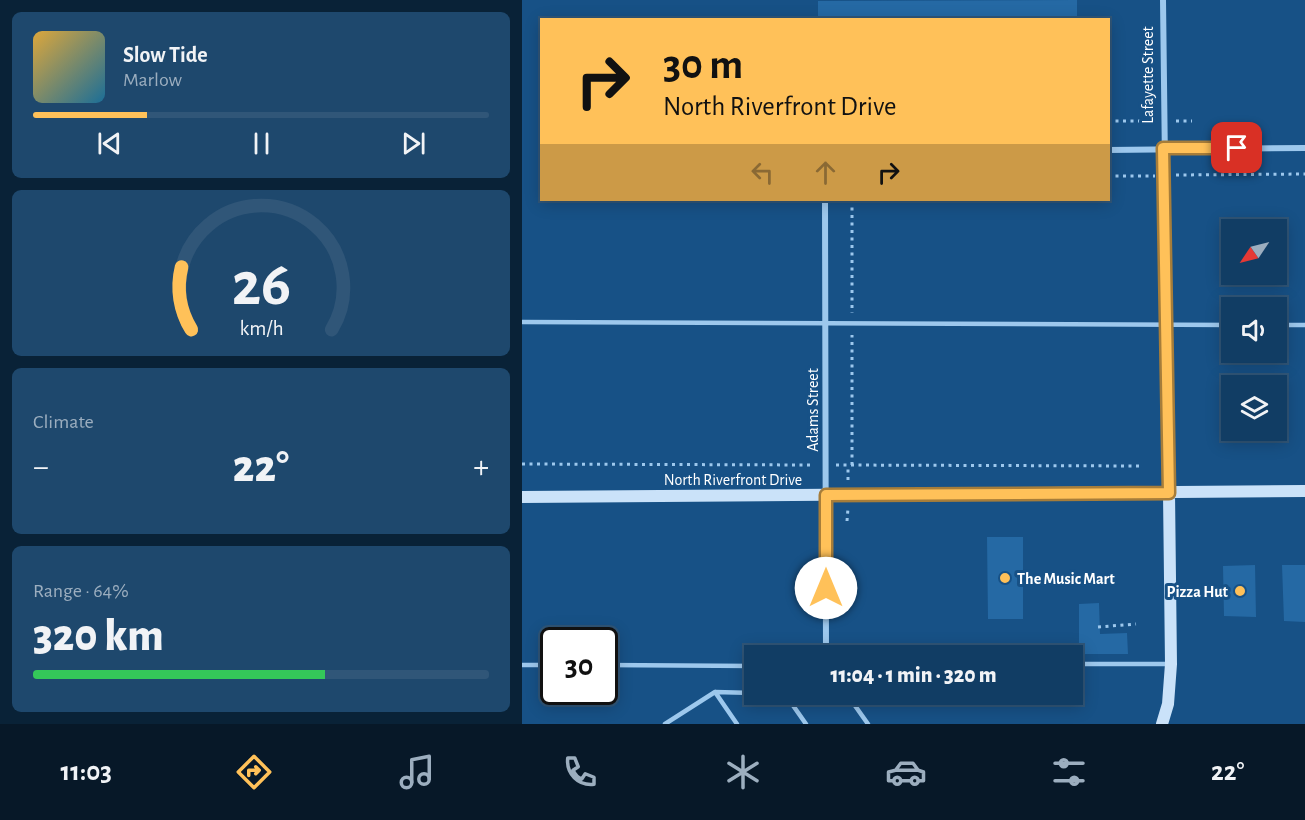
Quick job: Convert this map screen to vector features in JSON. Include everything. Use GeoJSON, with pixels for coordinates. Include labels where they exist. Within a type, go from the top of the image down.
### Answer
{"type":"FeatureCollection","features":[{"type":"Feature","properties":{"kind":"main road","name":"North Riverfront Drive"},"geometry":{"type":"LineString","coordinates":[[522,497],[1305,491]]}},
{"type":"Feature","properties":{"kind":"main road","name":"Lafayette Street"},"geometry":{"type":"LineString","coordinates":[[1162,724],[1168,704],[1171,664],[1169,493]]}},
{"type":"Feature","properties":{"kind":"street","name":"Lafayette Street"},"geometry":{"type":"LineString","coordinates":[[1163,0],[1163,148],[1169,493]]}},
{"type":"Feature","properties":{"kind":"street"},"geometry":{"type":"LineString","coordinates":[[1110,150],[1305,148]]}},
{"type":"Feature","properties":{"kind":"street","name":"Adams Street"},"geometry":{"type":"LineString","coordinates":[[825,201],[826,645]]}},
{"type":"Feature","properties":{"kind":"lane"},"geometry":{"type":"LineString","coordinates":[[522,322],[1221,325]]}},
{"type":"Feature","properties":{"kind":"lane"},"geometry":{"type":"LineString","coordinates":[[1287,325],[1305,325]]}},
{"type":"Feature","properties":{"kind":"lane"},"geometry":{"type":"LineString","coordinates":[[1083,664],[1171,664]]}},
{"type":"Feature","properties":{"kind":"lane"},"geometry":{"type":"LineString","coordinates":[[522,665],[540,665]]}},
{"type":"Feature","properties":{"kind":"lane"},"geometry":{"type":"LineString","coordinates":[[618,665],[744,666]]}},
{"type":"Feature","properties":{"kind":"lane"},"geometry":{"type":"LineString","coordinates":[[665,724],[715,692],[744,693]]}},
{"type":"Feature","properties":{"kind":"lane"},"geometry":{"type":"LineString","coordinates":[[715,692],[737,724]]}},
{"type":"Feature","properties":{"kind":"lane"},"geometry":{"type":"LineString","coordinates":[[793,705],[806,724]]}},
{"type":"Feature","properties":{"kind":"lane"},"geometry":{"type":"LineString","coordinates":[[855,705],[868,724]]}},
{"type":"Feature","properties":{"kind":"path"},"geometry":{"type":"LineString","coordinates":[[1110,121],[1192,121]]}},
{"type":"Feature","properties":{"kind":"path"},"geometry":{"type":"LineString","coordinates":[[1110,176],[1305,174]]}},
{"type":"Feature","properties":{"kind":"path"},"geometry":{"type":"LineString","coordinates":[[1098,627],[1136,624]]}},
{"type":"Feature","properties":{"kind":"path"},"geometry":{"type":"LineString","coordinates":[[1125,626],[1125,633]]}},
{"type":"Feature","properties":{"kind":"building"},"geometry":{"type":"Polygon","coordinates":[[[1077,0],[1077,18],[818,18],[818,1],[1077,0]]]}},
{"type":"Feature","properties":{"kind":"building","name":"The Music Mart"},"geometry":{"type":"Polygon","coordinates":[[[987,537],[1023,537],[1023,619],[988,619],[987,537]]]}},
{"type":"Feature","properties":{"kind":"building","name":"Pizza Hut"},"geometry":{"type":"Polygon","coordinates":[[[1255,565],[1256,617],[1224,616],[1223,566],[1255,565]]]}},
{"type":"Feature","properties":{"kind":"building"},"geometry":{"type":"Polygon","coordinates":[[[1282,565],[1305,565],[1305,622],[1284,621],[1282,565]]]}},
{"type":"Feature","properties":{"kind":"building"},"geometry":{"type":"Polygon","coordinates":[[[1099,603],[1100,634],[1127,633],[1128,654],[1083,654],[1083,645],[1079,645],[1079,604],[1099,603]]]}},
{"type":"Feature","properties":{"kind":"place","name":"The Music Mart"},"geometry":{"type":"Point","coordinates":[1005,578]}},
{"type":"Feature","properties":{"kind":"place","name":"Pizza Hut"},"geometry":{"type":"Point","coordinates":[1240,591]}},
{"type":"Feature","properties":{"kind":"route"},"geometry":{"type":"LineString","coordinates":[[826,588],[826,495],[1141,491],[1169,493],[1163,148],[1237,148]]}}]}
